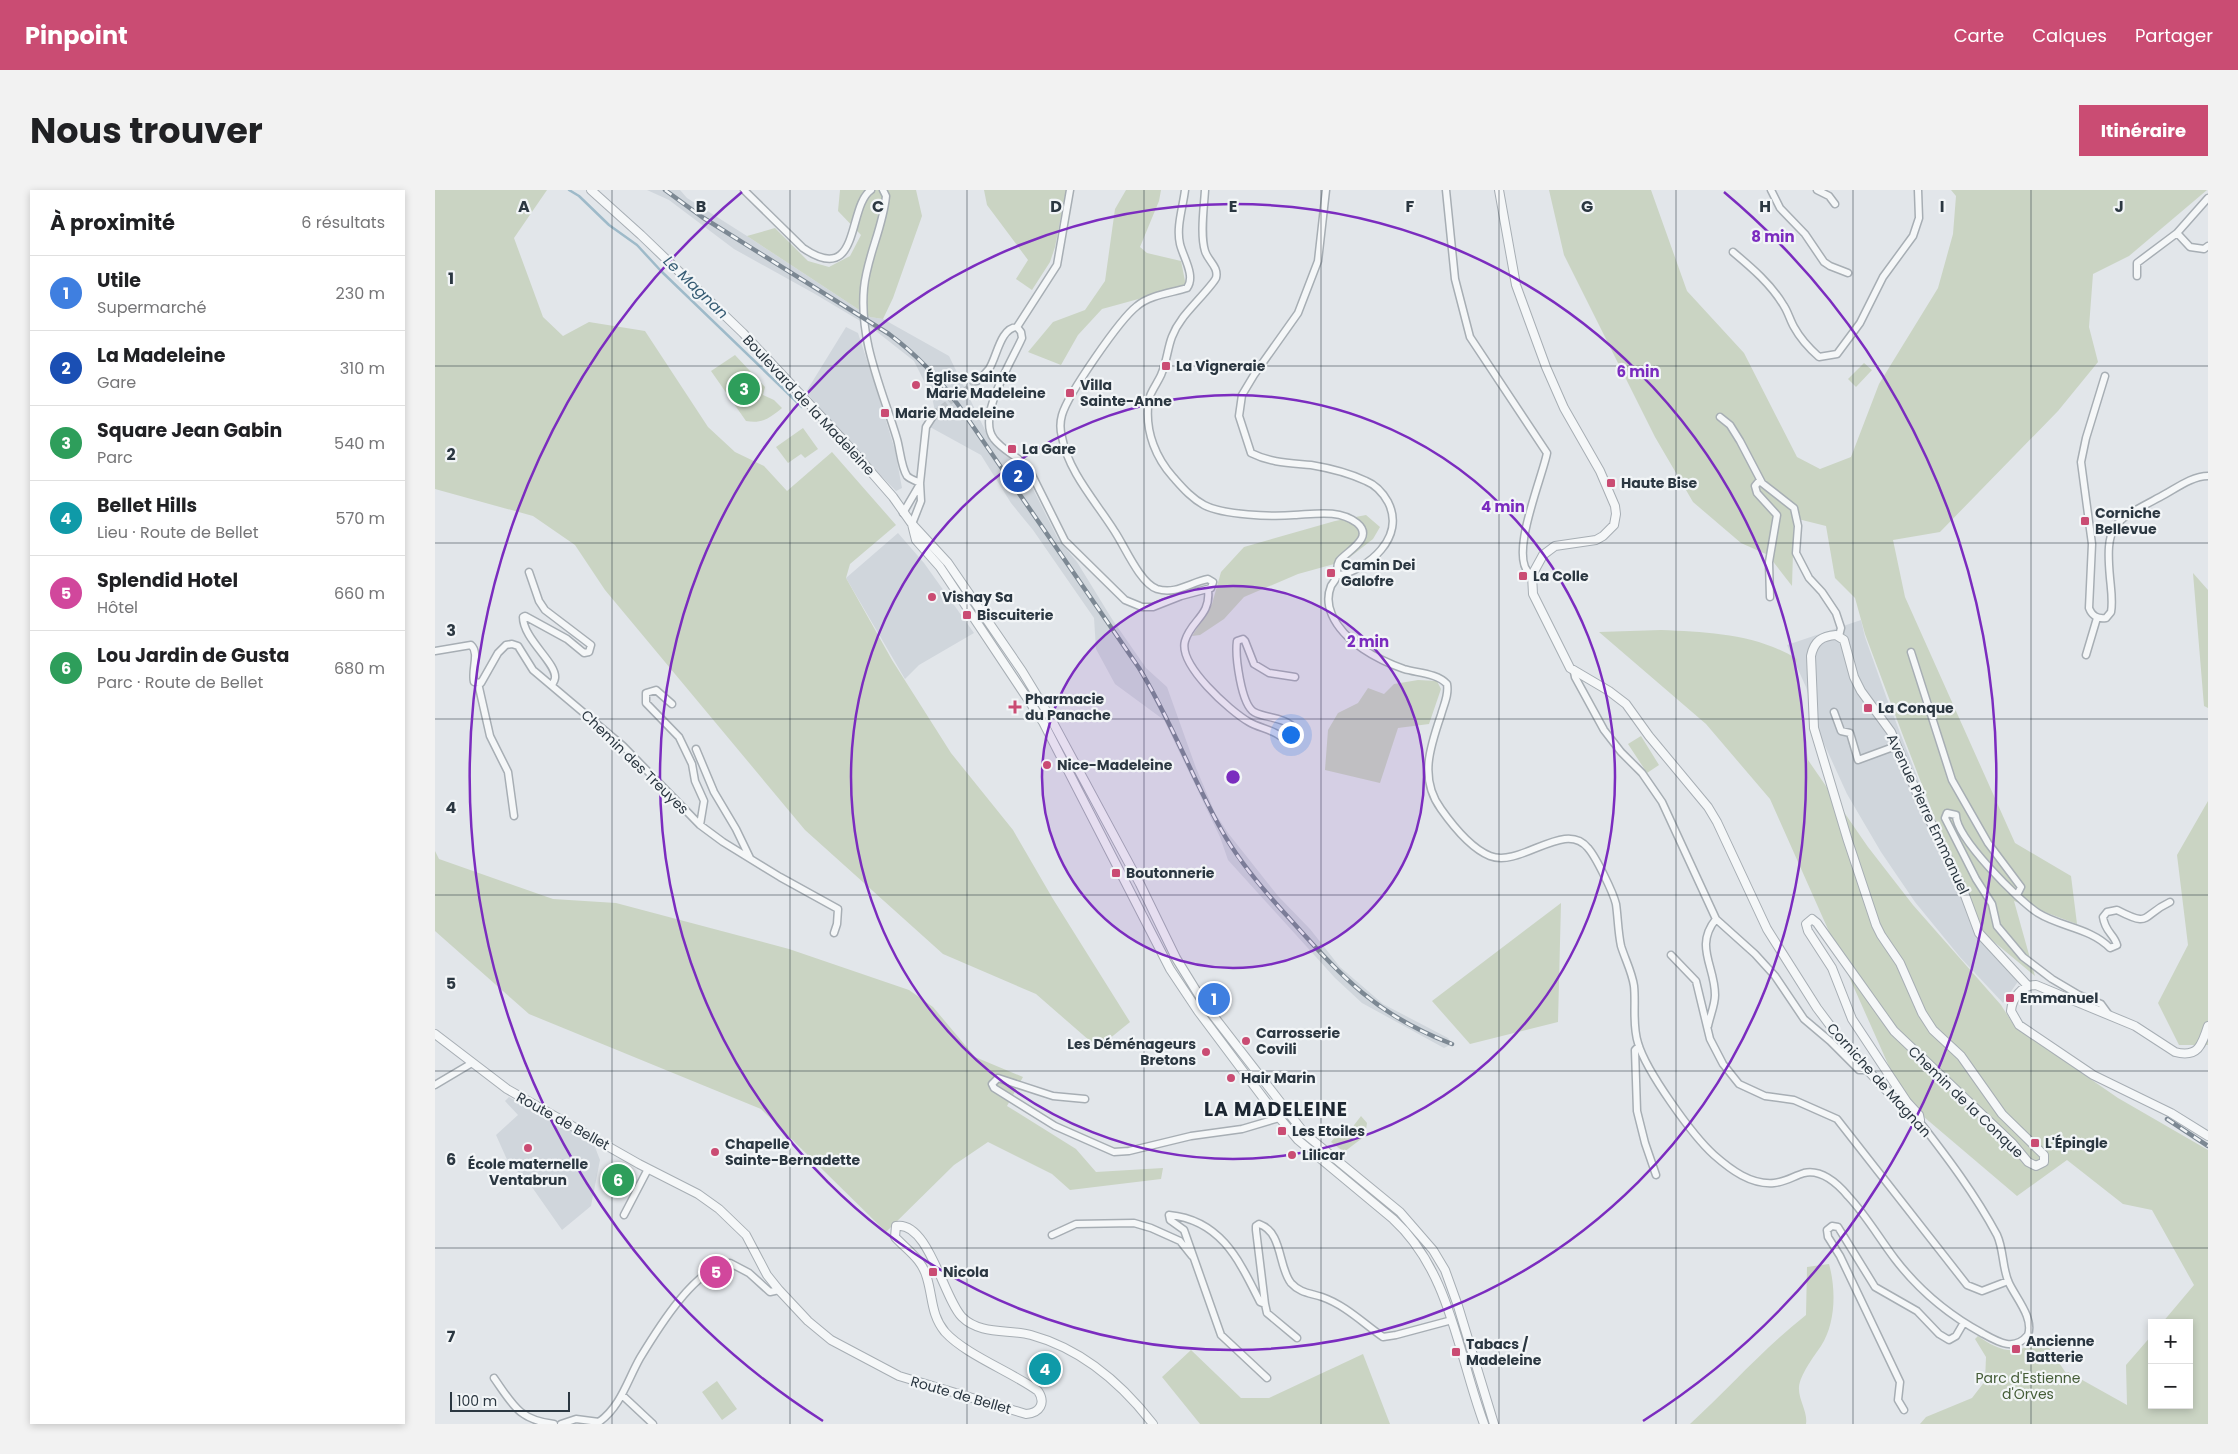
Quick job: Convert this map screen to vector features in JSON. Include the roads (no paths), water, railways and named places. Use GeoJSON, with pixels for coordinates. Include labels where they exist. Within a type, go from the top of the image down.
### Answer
{"type":"FeatureCollection","features":[{"type":"Feature","properties":{"kind":"street","name":"Boulevard de la Madeleine"},"geometry":{"type":"LineString","coordinates":[[591,190],[743,333],[844,441],[883,486],[912,524],[948,563],[1036,693],[1140,884],[1173,953],[1205,1005],[1305,1134],[1400,1212],[1433,1250],[1445,1270],[1458,1306],[1494,1424]]}},
{"type":"Feature","properties":{"kind":"street"},"geometry":{"type":"LineString","coordinates":[[744,190],[803,248],[810,253],[834,258],[845,250],[852,236],[864,198],[871,190]]}},
{"type":"Feature","properties":{"kind":"street"},"geometry":{"type":"LineString","coordinates":[[883,190],[886,196],[884,214],[870,257],[864,287],[864,330],[869,352],[898,442],[905,472],[910,478],[920,483]]}},
{"type":"Feature","properties":{"kind":"street"},"geometry":{"type":"LineString","coordinates":[[977,381],[988,370],[1005,333],[1011,328],[1017,327],[1057,265],[1070,190]]}},
{"type":"Feature","properties":{"kind":"street"},"geometry":{"type":"LineString","coordinates":[[1017,327],[1021,332],[1022,338],[991,408],[988,428],[995,441],[1021,459],[1029,469],[1065,541],[1119,595],[1132,604],[1147,608],[1158,606],[1181,596],[1207,590],[1214,585],[1208,579],[1169,591],[1153,587],[1144,580],[1072,466],[1061,432],[1061,420],[1066,405],[1103,347],[1130,312],[1148,299],[1187,288],[1190,274],[1179,238],[1185,190]]}},
{"type":"Feature","properties":{"kind":"street","name":"Corniche de Magnan"},"geometry":{"type":"LineString","coordinates":[[1205,190],[1204,244],[1206,254],[1215,266],[1217,274],[1212,285],[1198,298],[1173,332],[1161,373],[1149,399],[1147,408],[1157,457],[1189,495],[1206,506],[1263,515],[1336,514],[1353,520],[1362,529],[1359,544],[1340,560],[1336,570],[1337,576],[1329,590],[1329,605],[1340,627],[1351,639],[1367,651],[1404,669],[1430,675],[1447,684],[1447,696],[1430,747],[1427,778],[1435,801],[1454,826],[1481,851],[1500,858],[1524,854],[1561,838],[1571,838],[1588,848],[1613,894],[1616,904],[1621,947],[1634,986],[1636,1030],[1639,1046],[1654,1075],[1695,1134],[1716,1156],[1742,1176],[1752,1181],[1775,1183],[1812,1172],[1833,1181],[1854,1202],[1909,1274],[1963,1324],[2004,1344],[2015,1345],[2025,1340],[2030,1331],[2030,1324],[2008,1281],[2004,1256],[1997,1236],[1957,1172],[1919,1121],[1909,1117],[1892,1095],[1867,1070],[1829,1026],[1775,943],[1708,807],[1649,736],[1627,704],[1609,691],[1574,672]]}},
{"type":"Feature","properties":{"kind":"street"},"geometry":{"type":"LineString","coordinates":[[1326,190],[1316,268],[1298,313],[1254,375],[1243,395],[1239,416],[1251,453],[1264,460],[1281,464],[1322,467],[1342,472],[1367,481],[1381,492],[1386,499],[1393,518],[1388,541],[1381,551],[1360,566],[1337,576]]}},
{"type":"Feature","properties":{"kind":"street"},"geometry":{"type":"LineString","coordinates":[[1445,190],[1455,279],[1469,337],[1547,453],[1539,488],[1524,530],[1524,564],[1527,572],[1532,575]]}},
{"type":"Feature","properties":{"kind":"street"},"geometry":{"type":"LineString","coordinates":[[1499,190],[1516,285],[1546,367],[1564,408],[1599,470],[1615,506],[1616,514],[1614,525],[1596,540],[1555,546],[1543,555],[1532,575],[1532,586],[1537,605],[1604,730],[1621,752],[1642,773],[1662,802],[1716,919],[1755,954],[1775,976],[1804,1019],[1830,1040],[1859,1070],[1867,1070]]}},
{"type":"Feature","properties":{"kind":"street"},"geometry":{"type":"LineString","coordinates":[[1771,190],[1779,208],[1805,234],[1824,262],[1848,274]]}},
{"type":"Feature","properties":{"kind":"street"},"geometry":{"type":"LineString","coordinates":[[1817,190],[1829,196],[1835,204]]}},
{"type":"Feature","properties":{"kind":"street"},"geometry":{"type":"LineString","coordinates":[[1733,252],[1772,289],[1785,306],[1794,328],[1814,353],[1819,357],[1837,354],[1860,323],[1883,277],[1913,236],[1919,218],[1918,190]]}},
{"type":"Feature","properties":{"kind":"street"},"geometry":{"type":"LineString","coordinates":[[2137,276],[2137,263],[2177,233],[2208,198]]}},
{"type":"Feature","properties":{"kind":"street"},"geometry":{"type":"LineString","coordinates":[[2177,233],[2190,248],[2204,249],[2208,246]]}},
{"type":"Feature","properties":{"kind":"street"},"geometry":{"type":"LineString","coordinates":[[2097,618],[2089,608],[2093,544],[2081,462],[2086,438],[2105,376]]}},
{"type":"Feature","properties":{"kind":"street"},"geometry":{"type":"LineString","coordinates":[[912,524],[919,508],[926,427],[935,413]]}},
{"type":"Feature","properties":{"kind":"street"},"geometry":{"type":"LineString","coordinates":[[1720,417],[1730,425],[1760,480],[1794,508],[1798,526],[1796,554],[1809,578],[1822,592],[1835,613],[1841,628],[1839,636]]}},
{"type":"Feature","properties":{"kind":"street"},"geometry":{"type":"LineString","coordinates":[[2097,618],[2106,618],[2111,612],[2108,553],[2111,534],[2115,526],[2133,511],[2196,478],[2208,476]]}},
{"type":"Feature","properties":{"kind":"street"},"geometry":{"type":"LineString","coordinates":[[1760,480],[1755,486],[1757,493],[1777,515],[1769,562],[1770,597]]}},
{"type":"Feature","properties":{"kind":"street"},"geometry":{"type":"LineString","coordinates":[[903,513],[920,483]]}},
{"type":"Feature","properties":{"kind":"street","name":"Boulevard de la Madeleine"},"geometry":{"type":"LineString","coordinates":[[912,524],[916,540],[939,567],[1043,722],[1170,969],[1203,1018],[1298,1140],[1405,1230],[1423,1255],[1436,1278],[1452,1320],[1484,1424]]}},
{"type":"Feature","properties":{"kind":"street"},"geometry":{"type":"LineString","coordinates":[[529,572],[539,600],[545,610],[591,645],[589,652],[585,653],[567,639],[534,620],[523,617],[523,623],[533,643],[553,670],[555,678],[552,685]]}},
{"type":"Feature","properties":{"kind":"street"},"geometry":{"type":"LineString","coordinates":[[1207,590],[1209,600],[1204,612],[1187,634],[1184,647],[1190,665],[1203,680],[1245,719],[1261,728],[1274,731],[1280,736],[1291,728],[1291,725],[1254,712],[1247,704],[1241,681],[1237,641],[1243,639],[1245,641],[1253,664],[1269,672],[1295,677]]}},
{"type":"Feature","properties":{"kind":"street"},"geometry":{"type":"LineString","coordinates":[[2087,655],[2097,618]]}},
{"type":"Feature","properties":{"kind":"street","name":"Avenue Pierre Emmanuel"},"geometry":{"type":"LineString","coordinates":[[1839,636],[1846,644],[1849,665],[1861,691],[1891,732],[1963,890],[1979,934],[2028,986]]}},
{"type":"Feature","properties":{"kind":"street","name":"Chemin de la Conque"},"geometry":{"type":"LineString","coordinates":[[1839,636],[1821,638],[1812,649],[1813,720],[1848,841],[1881,936],[1900,963],[1922,1013],[1933,1030],[1961,1056],[2002,1114],[2042,1152],[2044,1162],[2036,1166],[2028,1162],[2013,1144],[1902,1040],[1887,1022],[1817,923],[1812,919],[1808,921],[1808,931],[1831,968],[1852,1019],[1907,1102],[1919,1115],[1919,1121]]}},
{"type":"Feature","properties":{"kind":"street"},"geometry":{"type":"LineString","coordinates":[[435,651],[471,645],[475,652],[473,678],[474,682],[478,683],[490,736],[508,772],[514,816]]}},
{"type":"Feature","properties":{"kind":"street","name":"Chemin des Treuyes"},"geometry":{"type":"LineString","coordinates":[[478,683],[481,683],[486,677],[498,652],[506,645],[518,646],[533,670],[623,746],[700,825],[751,859],[838,909],[834,933]]}},
{"type":"Feature","properties":{"kind":"street"},"geometry":{"type":"LineString","coordinates":[[1911,652],[1952,780],[1988,843],[2021,887],[2017,895]]}},
{"type":"Feature","properties":{"kind":"street"},"geometry":{"type":"LineString","coordinates":[[672,704],[656,690],[646,693],[646,703],[679,737],[692,764],[695,781],[704,801],[700,825]]}},
{"type":"Feature","properties":{"kind":"street"},"geometry":{"type":"LineString","coordinates":[[1834,712],[1841,730],[1851,733],[1858,760],[1896,746]]}},
{"type":"Feature","properties":{"kind":"street"},"geometry":{"type":"LineString","coordinates":[[696,749],[714,792],[751,859]]}},
{"type":"Feature","properties":{"kind":"street"},"geometry":{"type":"LineString","coordinates":[[2110,1016],[2101,1004],[2079,995],[2052,979],[2023,957],[1997,926],[1992,904],[1975,878],[1945,818],[1947,813],[1956,815],[1959,830],[1995,875],[2038,913],[2099,939],[2110,948],[2117,945],[2115,939],[2105,927],[2103,917],[2107,912],[2117,910],[2133,920],[2143,920],[2170,902]]}},
{"type":"Feature","properties":{"kind":"street"},"geometry":{"type":"LineString","coordinates":[[1708,1028],[1715,995],[1705,943],[1710,927],[1716,919]]}},
{"type":"Feature","properties":{"kind":"street"},"geometry":{"type":"LineString","coordinates":[[1671,955],[1696,980],[1710,1039],[1723,1064],[1739,1084],[1765,1096],[1794,1100],[1837,1119],[1967,1285],[1982,1291],[2008,1281]]}},
{"type":"Feature","properties":{"kind":"street"},"geometry":{"type":"LineString","coordinates":[[2208,1026],[2200,1047],[2188,1054],[2182,1054],[2175,1052],[2147,1032],[2036,985],[2028,986],[2016,996],[2011,1006],[2012,1016],[2019,1025],[2093,1075],[2171,1112],[2208,1136]]}},
{"type":"Feature","properties":{"kind":"street","name":"Route de Bellet"},"geometry":{"type":"LineString","coordinates":[[435,1034],[522,1099],[698,1194],[719,1209],[742,1231],[779,1290],[807,1321],[824,1335],[883,1369],[906,1379],[1026,1414],[1036,1412],[1042,1402],[1038,1391],[953,1339],[940,1325],[931,1306],[927,1278],[921,1264],[912,1251],[895,1237],[896,1226],[906,1226],[929,1250],[947,1294],[962,1318],[984,1328],[1031,1335],[1062,1347],[1109,1376],[1129,1393],[1153,1424]]}},
{"type":"Feature","properties":{"kind":"street"},"geometry":{"type":"LineString","coordinates":[[1639,1046],[1635,1050],[1637,1111],[1656,1175]]}},
{"type":"Feature","properties":{"kind":"street"},"geometry":{"type":"LineString","coordinates":[[435,1085],[472,1063]]}},
{"type":"Feature","properties":{"kind":"street"},"geometry":{"type":"LineString","coordinates":[[1085,1099],[1053,1096],[997,1078],[992,1084],[995,1090],[1055,1126],[1114,1152],[1129,1151],[1191,1136],[1242,1129],[1279,1118]]}},
{"type":"Feature","properties":{"kind":"street"},"geometry":{"type":"LineString","coordinates":[[624,1215],[649,1169]]}},
{"type":"Feature","properties":{"kind":"street"},"geometry":{"type":"LineString","coordinates":[[1265,1304],[1260,1302],[1238,1258],[1223,1241],[1201,1222],[1169,1215],[1171,1220],[1184,1230],[1221,1334],[1267,1378]]}},
{"type":"Feature","properties":{"kind":"street"},"geometry":{"type":"LineString","coordinates":[[1052,1236],[1076,1224],[1134,1223],[1151,1228],[1181,1242],[1196,1261]]}},
{"type":"Feature","properties":{"kind":"street"},"geometry":{"type":"LineString","coordinates":[[1297,1338],[1267,1312],[1256,1230],[1256,1226],[1259,1224],[1273,1236],[1289,1281],[1299,1292],[1323,1298],[1340,1305],[1383,1337],[1452,1320]]}},
{"type":"Feature","properties":{"kind":"street"},"geometry":{"type":"LineString","coordinates":[[1904,1410],[1897,1400],[1900,1382],[1840,1256],[1828,1237],[1827,1230],[1832,1226],[1838,1227],[1875,1287],[1917,1311],[1939,1334],[1949,1340],[1956,1336],[1963,1324]]}},
{"type":"Feature","properties":{"kind":"street"},"geometry":{"type":"LineString","coordinates":[[561,1424],[576,1419],[599,1422],[611,1413],[651,1342],[685,1292],[703,1275],[730,1263],[749,1273],[771,1292],[779,1290]]}},
{"type":"Feature","properties":{"kind":"street"},"geometry":{"type":"LineString","coordinates":[[494,1378],[519,1412],[539,1423],[554,1424]]}},
{"type":"Feature","properties":{"kind":"street"},"geometry":{"type":"LineString","coordinates":[[622,1395],[653,1424]]}},
{"type":"Feature","properties":{"kind":"waterway","name":"Le Magnan"},"geometry":{"type":"LineString","coordinates":[[569,190],[579,196],[609,225],[637,245],[661,271],[802,407]]}},
{"type":"Feature","properties":{"kind":"tunnel"},"geometry":{"type":"LineString","coordinates":[[935,413],[977,381]]}},
{"type":"Feature","properties":{"kind":"railway"},"geometry":{"type":"LineString","coordinates":[[665,190],[702,217],[889,334],[909,350],[935,376],[959,406],[1139,668],[1151,688],[1222,831],[1253,876],[1326,958],[1362,992],[1402,1020],[1425,1033],[1452,1044]]}},
{"type":"Feature","properties":{"kind":"railway"},"geometry":{"type":"LineString","coordinates":[[2167,1119],[2208,1146]]}},
{"type":"Feature","properties":{"kind":"place","name":"La Vigneraie"},"geometry":{"type":"Point","coordinates":[1166,366]}},
{"type":"Feature","properties":{"kind":"place","name":"Église Sainte Marie Madeleine"},"geometry":{"type":"Point","coordinates":[916,385]}},
{"type":"Feature","properties":{"kind":"place","name":"Square Jean Gabin"},"geometry":{"type":"Point","coordinates":[744,389]}},
{"type":"Feature","properties":{"kind":"place","name":"Villa Sainte-Anne"},"geometry":{"type":"Point","coordinates":[1070,393]}},
{"type":"Feature","properties":{"kind":"place","name":"Marie Madeleine"},"geometry":{"type":"Point","coordinates":[885,413]}},
{"type":"Feature","properties":{"kind":"place","name":"La Gare"},"geometry":{"type":"Point","coordinates":[1012,449]}},
{"type":"Feature","properties":{"kind":"place","name":"La Madeleine"},"geometry":{"type":"Point","coordinates":[1018,476]}},
{"type":"Feature","properties":{"kind":"place","name":"Haute Bise"},"geometry":{"type":"Point","coordinates":[1611,483]}},
{"type":"Feature","properties":{"kind":"place","name":"Corniche Bellevue"},"geometry":{"type":"Point","coordinates":[2085,521]}},
{"type":"Feature","properties":{"kind":"place","name":"Camin Dei Galofre"},"geometry":{"type":"Point","coordinates":[1331,573]}},
{"type":"Feature","properties":{"kind":"place","name":"La Colle"},"geometry":{"type":"Point","coordinates":[1523,576]}},
{"type":"Feature","properties":{"kind":"place","name":"Vishay Sa"},"geometry":{"type":"Point","coordinates":[932,597]}},
{"type":"Feature","properties":{"kind":"place","name":"Biscuiterie"},"geometry":{"type":"Point","coordinates":[967,615]}},
{"type":"Feature","properties":{"kind":"place","name":"Pharmacie du Panache"},"geometry":{"type":"Point","coordinates":[1015,707]}},
{"type":"Feature","properties":{"kind":"place","name":"La Conque"},"geometry":{"type":"Point","coordinates":[1868,708]}},
{"type":"Feature","properties":{"kind":"place","name":"Nice-Madeleine"},"geometry":{"type":"Point","coordinates":[1047,765]}},
{"type":"Feature","properties":{"kind":"place","name":"Boutonnerie"},"geometry":{"type":"Point","coordinates":[1116,873]}},
{"type":"Feature","properties":{"kind":"place","name":"Emmanuel"},"geometry":{"type":"Point","coordinates":[2010,998]}},
{"type":"Feature","properties":{"kind":"place","name":"Utile"},"geometry":{"type":"Point","coordinates":[1214,999]}},
{"type":"Feature","properties":{"kind":"place","name":"Carrosserie Covili"},"geometry":{"type":"Point","coordinates":[1246,1041]}},
{"type":"Feature","properties":{"kind":"place","name":"Les Déménageurs Bretons"},"geometry":{"type":"Point","coordinates":[1206,1052]}},
{"type":"Feature","properties":{"kind":"place","name":"Hair Marin"},"geometry":{"type":"Point","coordinates":[1231,1078]}},
{"type":"Feature","properties":{"kind":"place","name":"Les Etoiles"},"geometry":{"type":"Point","coordinates":[1282,1131]}},
{"type":"Feature","properties":{"kind":"place","name":"L'Épingle"},"geometry":{"type":"Point","coordinates":[2035,1143]}},
{"type":"Feature","properties":{"kind":"place","name":"École maternelle Ventabrun"},"geometry":{"type":"Point","coordinates":[528,1148]}},
{"type":"Feature","properties":{"kind":"place","name":"Chapelle Sainte-Bernadette"},"geometry":{"type":"Point","coordinates":[715,1152]}},
{"type":"Feature","properties":{"kind":"place","name":"Lilicar"},"geometry":{"type":"Point","coordinates":[1292,1155]}},
{"type":"Feature","properties":{"kind":"place","name":"Lou Jardin de Gusta"},"geometry":{"type":"Point","coordinates":[618,1180]}},
{"type":"Feature","properties":{"kind":"place","name":"Splendid Hotel"},"geometry":{"type":"Point","coordinates":[716,1272]}},
{"type":"Feature","properties":{"kind":"place","name":"Nicola"},"geometry":{"type":"Point","coordinates":[933,1272]}},
{"type":"Feature","properties":{"kind":"place","name":"Ancienne Batterie"},"geometry":{"type":"Point","coordinates":[2016,1349]}},
{"type":"Feature","properties":{"kind":"place","name":"Tabacs / Madeleine"},"geometry":{"type":"Point","coordinates":[1456,1352]}},
{"type":"Feature","properties":{"kind":"place","name":"Bellet Hills"},"geometry":{"type":"Point","coordinates":[1045,1369]}},
{"type":"Feature","properties":{"kind":"district","name":"LA MADELEINE"},"geometry":{"type":"Point","coordinates":[1276,1109]}},
{"type":"Feature","properties":{"kind":"park label","name":"Parc d'Estienne d'Orves"},"geometry":{"type":"Point","coordinates":[2028,1386]}}]}
